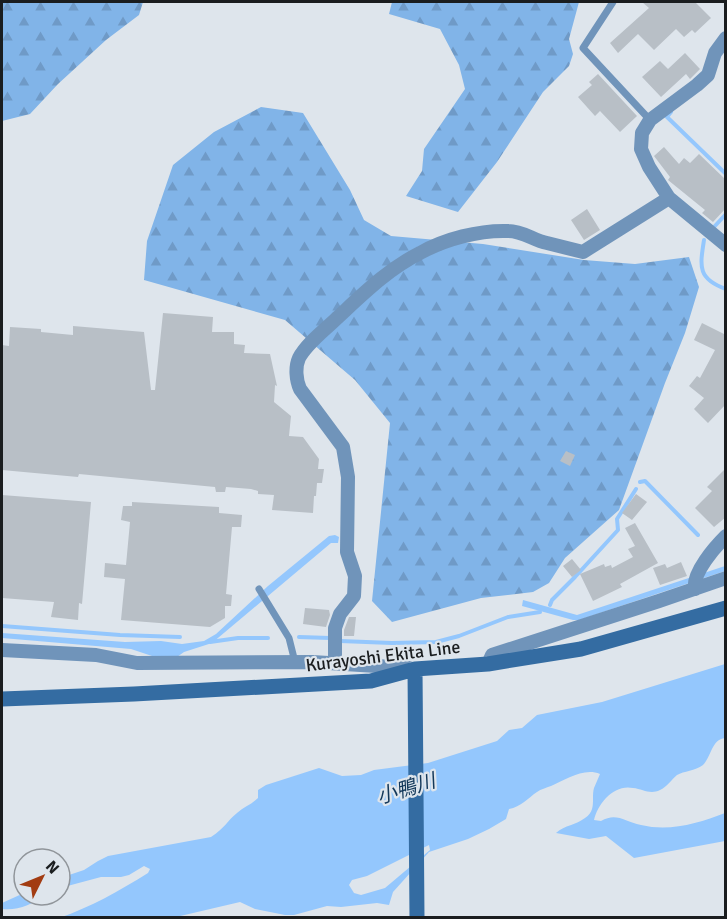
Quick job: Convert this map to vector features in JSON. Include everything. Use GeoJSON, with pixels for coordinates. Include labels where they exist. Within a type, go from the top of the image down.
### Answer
{"type":"FeatureCollection","features":[{"type":"Feature","properties":{"kind":"main road","name":"Kurayoshi Ekita Line"},"geometry":{"type":"LineString","coordinates":[[2,699],[370,681],[415,669],[488,664],[581,649],[726,608]]}},
{"type":"Feature","properties":{"kind":"main road"},"geometry":{"type":"LineString","coordinates":[[415,669],[417,918]]}},
{"type":"Feature","properties":{"kind":"street"},"geometry":{"type":"LineString","coordinates":[[726,38],[715,53],[708,75],[650,120],[642,132],[641,149],[648,167],[669,198],[726,245]]}},
{"type":"Feature","properties":{"kind":"street"},"geometry":{"type":"LineString","coordinates":[[335,663],[335,628],[340,614],[354,596],[355,576],[347,552],[348,477],[340,440],[300,389],[297,381],[299,358],[316,338],[362,294],[388,273],[420,253],[456,239],[482,233],[509,231],[524,233],[546,243],[583,252],[669,198]]}},
{"type":"Feature","properties":{"kind":"street"},"geometry":{"type":"LineString","coordinates":[[695,589],[694,582],[711,551],[726,536]]}},
{"type":"Feature","properties":{"kind":"street"},"geometry":{"type":"LineString","coordinates":[[488,664],[492,655],[726,578]]}},
{"type":"Feature","properties":{"kind":"street"},"geometry":{"type":"LineString","coordinates":[[2,650],[96,655],[137,663],[295,662],[415,669]]}},
{"type":"Feature","properties":{"kind":"lane"},"geometry":{"type":"LineString","coordinates":[[613,2],[583,48],[650,120]]}},
{"type":"Feature","properties":{"kind":"lane"},"geometry":{"type":"LineString","coordinates":[[259,589],[289,638],[295,662]]}},
{"type":"Feature","properties":{"kind":"green space"},"geometry":{"type":"Polygon","coordinates":[[[2,2],[143,2],[139,15],[106,40],[58,84],[30,114],[2,121],[2,2]]]}},
{"type":"Feature","properties":{"kind":"green space"},"geometry":{"type":"Polygon","coordinates":[[[392,2],[579,2],[569,39],[573,54],[569,66],[543,92],[497,162],[458,212],[406,196],[422,171],[424,149],[465,89],[459,65],[440,29],[389,14],[392,2]]]}},
{"type":"Feature","properties":{"kind":"green space"},"geometry":{"type":"Polygon","coordinates":[[[261,107],[303,113],[350,190],[364,220],[391,236],[483,244],[584,260],[635,264],[689,257],[699,287],[685,333],[619,510],[565,558],[549,583],[533,592],[481,598],[392,622],[372,601],[390,423],[355,380],[285,320],[144,280],[147,241],[173,165],[214,132],[261,107]]]}},
{"type":"Feature","properties":{"kind":"water"},"geometry":{"type":"Polygon","coordinates":[[[329,536],[339,537],[338,543],[331,543],[212,643],[184,652],[177,657],[152,656],[131,649],[2,638],[2,633],[125,642],[161,641],[182,644],[204,641],[216,634],[268,586],[329,536]]]}},
{"type":"Feature","properties":{"kind":"water"},"geometry":{"type":"Polygon","coordinates":[[[725,566],[725,571],[579,620],[522,606],[523,600],[577,615],[725,566]]]}},
{"type":"Feature","properties":{"kind":"water","name":"小鴨川"},"geometry":{"type":"Polygon","coordinates":[[[725,664],[725,738],[720,739],[714,745],[703,765],[677,775],[665,787],[656,791],[626,788],[613,792],[603,801],[594,820],[601,821],[616,817],[652,827],[673,827],[695,823],[725,813],[725,841],[634,858],[606,836],[589,839],[556,833],[589,815],[593,804],[594,788],[600,774],[588,772],[575,775],[539,791],[521,804],[509,809],[506,819],[489,829],[468,839],[429,852],[393,892],[389,905],[377,903],[341,907],[327,906],[294,915],[285,915],[255,909],[240,902],[176,917],[59,918],[105,898],[148,873],[150,869],[144,866],[129,875],[101,877],[72,885],[72,874],[108,856],[211,837],[237,813],[258,798],[258,790],[266,785],[319,768],[342,776],[361,775],[374,770],[428,763],[497,741],[509,730],[522,728],[537,715],[602,702],[725,664]],[[429,845],[367,876],[352,880],[349,885],[354,893],[361,895],[385,888],[430,850],[429,845]]]}},
{"type":"Feature","properties":{"kind":"water"},"geometry":{"type":"Polygon","coordinates":[[[12,898],[12,907],[21,907],[2,909],[2,903],[12,898]]]}},
{"type":"Feature","properties":{"kind":"building"},"geometry":{"type":"Polygon","coordinates":[[[642,2],[695,2],[711,18],[695,33],[692,30],[684,37],[676,29],[654,50],[638,34],[618,53],[610,43],[649,8],[642,2]]]}},
{"type":"Feature","properties":{"kind":"building"},"geometry":{"type":"Polygon","coordinates":[[[685,53],[700,69],[690,79],[686,74],[661,97],[642,77],[660,61],[668,69],[685,53]]]}},
{"type":"Feature","properties":{"kind":"building"},"geometry":{"type":"Polygon","coordinates":[[[598,74],[637,116],[620,132],[600,111],[595,116],[578,97],[592,85],[589,82],[598,74]]]}},
{"type":"Feature","properties":{"kind":"building"},"geometry":{"type":"Polygon","coordinates":[[[664,147],[679,164],[684,158],[690,163],[699,154],[726,180],[726,208],[713,222],[702,213],[705,210],[668,180],[670,177],[654,156],[664,147]]]}},
{"type":"Feature","properties":{"kind":"building"},"geometry":{"type":"Polygon","coordinates":[[[587,209],[600,230],[584,240],[571,220],[587,209]]]}},
{"type":"Feature","properties":{"kind":"building"},"geometry":{"type":"Polygon","coordinates":[[[163,313],[213,317],[212,332],[234,332],[234,344],[245,345],[244,353],[270,354],[277,386],[275,385],[274,402],[291,416],[289,436],[303,437],[319,459],[318,469],[324,469],[322,483],[317,483],[313,513],[272,510],[274,495],[258,494],[258,491],[251,489],[226,487],[225,492],[216,492],[215,487],[79,474],[78,477],[2,470],[2,345],[9,346],[10,327],[41,329],[41,332],[73,335],[73,326],[144,332],[151,390],[155,390],[163,313]]]}},
{"type":"Feature","properties":{"kind":"building"},"geometry":{"type":"Polygon","coordinates":[[[702,323],[724,334],[726,330],[726,404],[708,423],[694,409],[704,398],[689,386],[697,376],[700,378],[715,350],[694,340],[702,323]]]}},
{"type":"Feature","properties":{"kind":"building"},"geometry":{"type":"Polygon","coordinates":[[[566,451],[575,455],[570,466],[560,461],[566,451]]]}},
{"type":"Feature","properties":{"kind":"building"},"geometry":{"type":"Polygon","coordinates":[[[726,468],[726,517],[714,527],[695,508],[712,491],[707,487],[726,468]]]}},
{"type":"Feature","properties":{"kind":"building"},"geometry":{"type":"Polygon","coordinates":[[[636,494],[647,502],[632,520],[622,513],[636,494]]]}},
{"type":"Feature","properties":{"kind":"building"},"geometry":{"type":"Polygon","coordinates":[[[2,495],[91,502],[82,604],[79,603],[78,620],[51,617],[54,602],[2,598],[2,495]]]}},
{"type":"Feature","properties":{"kind":"building"},"geometry":{"type":"Polygon","coordinates":[[[132,502],[219,507],[219,513],[242,515],[241,527],[232,527],[226,594],[232,595],[231,606],[225,606],[225,618],[210,627],[121,620],[125,579],[104,577],[105,563],[126,565],[130,522],[121,520],[123,506],[132,506],[132,502]]]}},
{"type":"Feature","properties":{"kind":"building"},"geometry":{"type":"Polygon","coordinates":[[[635,523],[658,563],[620,584],[622,587],[593,601],[580,574],[604,564],[605,567],[611,565],[612,568],[633,557],[628,549],[635,546],[625,528],[635,523]]]}},
{"type":"Feature","properties":{"kind":"building"},"geometry":{"type":"Polygon","coordinates":[[[572,559],[581,570],[572,577],[563,566],[572,559]]]}},
{"type":"Feature","properties":{"kind":"building"},"geometry":{"type":"Polygon","coordinates":[[[681,562],[687,576],[660,585],[653,568],[665,564],[667,568],[681,562]]]}},
{"type":"Feature","properties":{"kind":"building"},"geometry":{"type":"Polygon","coordinates":[[[305,608],[329,610],[330,615],[326,627],[303,624],[305,608]]]}},
{"type":"Feature","properties":{"kind":"building"},"geometry":{"type":"Polygon","coordinates":[[[349,617],[356,617],[354,636],[344,636],[344,630],[349,617]]]}},
{"type":"Feature","properties":{"kind":"waterway"},"geometry":{"type":"LineString","coordinates":[[671,112],[667,117],[726,174]]}},
{"type":"Feature","properties":{"kind":"waterway"},"geometry":{"type":"LineString","coordinates":[[714,227],[726,214]]}},
{"type":"Feature","properties":{"kind":"waterway"},"geometry":{"type":"LineString","coordinates":[[704,240],[702,264],[705,276],[726,289]]}},
{"type":"Feature","properties":{"kind":"waterway"},"geometry":{"type":"LineString","coordinates":[[640,482],[645,481],[698,535]]}},
{"type":"Feature","properties":{"kind":"waterway"},"geometry":{"type":"LineString","coordinates":[[550,605],[552,600],[618,530],[617,519],[636,489]]}},
{"type":"Feature","properties":{"kind":"waterway"},"geometry":{"type":"LineString","coordinates":[[340,641],[436,642],[459,636],[508,617],[540,612]]}},
{"type":"Feature","properties":{"kind":"waterway"},"geometry":{"type":"LineString","coordinates":[[2,626],[180,637]]}},
{"type":"Feature","properties":{"kind":"waterway"},"geometry":{"type":"LineString","coordinates":[[299,637],[330,638]]}},
{"type":"Feature","properties":{"kind":"waterway"},"geometry":{"type":"LineString","coordinates":[[210,642],[238,638],[268,638]]}}]}
